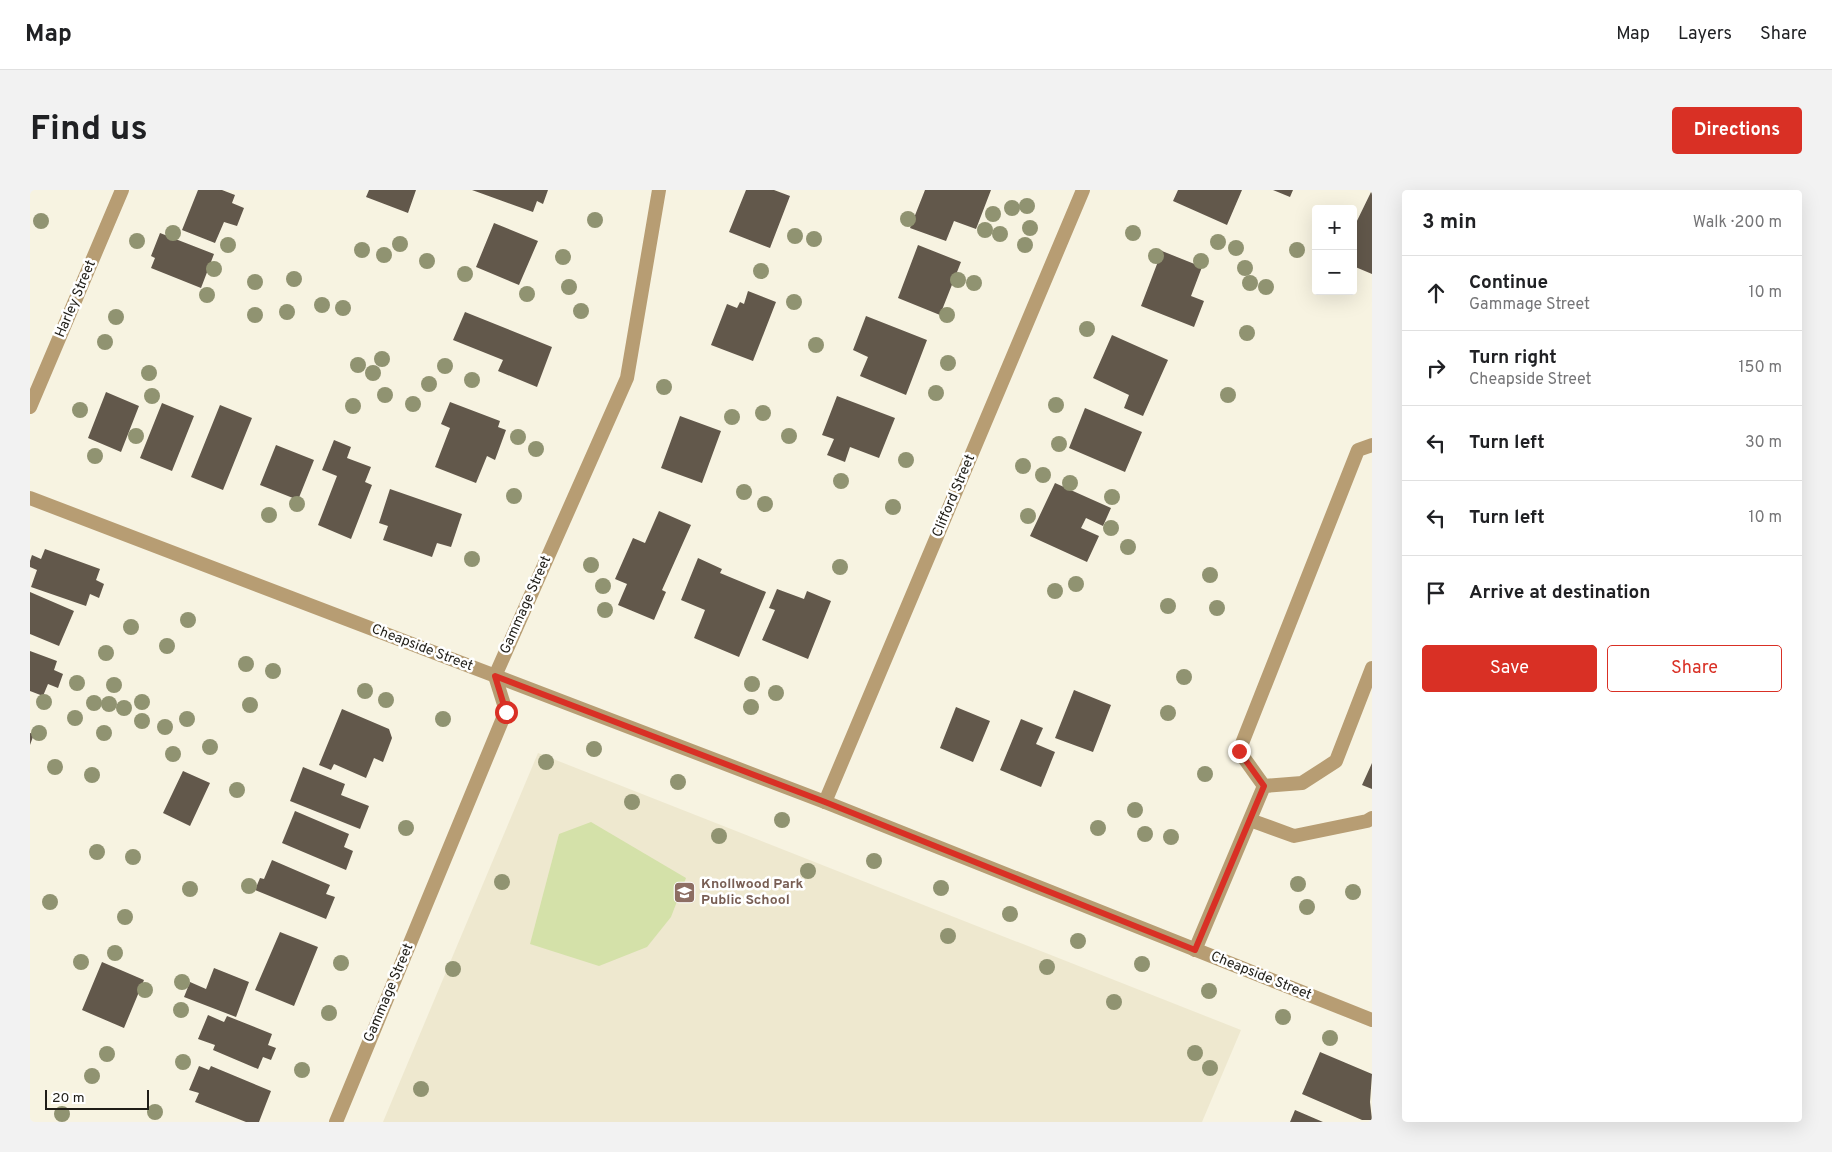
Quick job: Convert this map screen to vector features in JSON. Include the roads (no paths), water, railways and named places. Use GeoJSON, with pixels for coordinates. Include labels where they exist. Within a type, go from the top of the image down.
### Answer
{"type":"FeatureCollection","features":[{"type":"Feature","properties":{"kind":"street","name":"Harley Street"},"geometry":{"type":"LineString","coordinates":[[30,407],[122,190]]}},
{"type":"Feature","properties":{"kind":"street","name":"Gammage Street"},"geometry":{"type":"LineString","coordinates":[[336,1122],[506,712],[495,676],[627,378],[659,190]]}},
{"type":"Feature","properties":{"kind":"street","name":"Clifford Street"},"geometry":{"type":"LineString","coordinates":[[825,802],[1083,190]]}},
{"type":"Feature","properties":{"kind":"street"},"geometry":{"type":"LineString","coordinates":[[1264,786],[1239,751],[1358,450],[1372,445]]}},
{"type":"Feature","properties":{"kind":"street","name":"Cheapside Street"},"geometry":{"type":"LineString","coordinates":[[30,498],[825,802],[1372,1020]]}},
{"type":"Feature","properties":{"kind":"street"},"geometry":{"type":"LineString","coordinates":[[1264,786],[1302,783],[1336,761],[1372,668]]}},
{"type":"Feature","properties":{"kind":"street"},"geometry":{"type":"LineString","coordinates":[[1195,950],[1264,786]]}},
{"type":"Feature","properties":{"kind":"street"},"geometry":{"type":"LineString","coordinates":[[1250,820],[1294,836],[1367,821],[1372,818]]}},
{"type":"Feature","properties":{"kind":"place","name":"Knollwood Park Public School"},"geometry":{"type":"Point","coordinates":[685,892]}}]}
